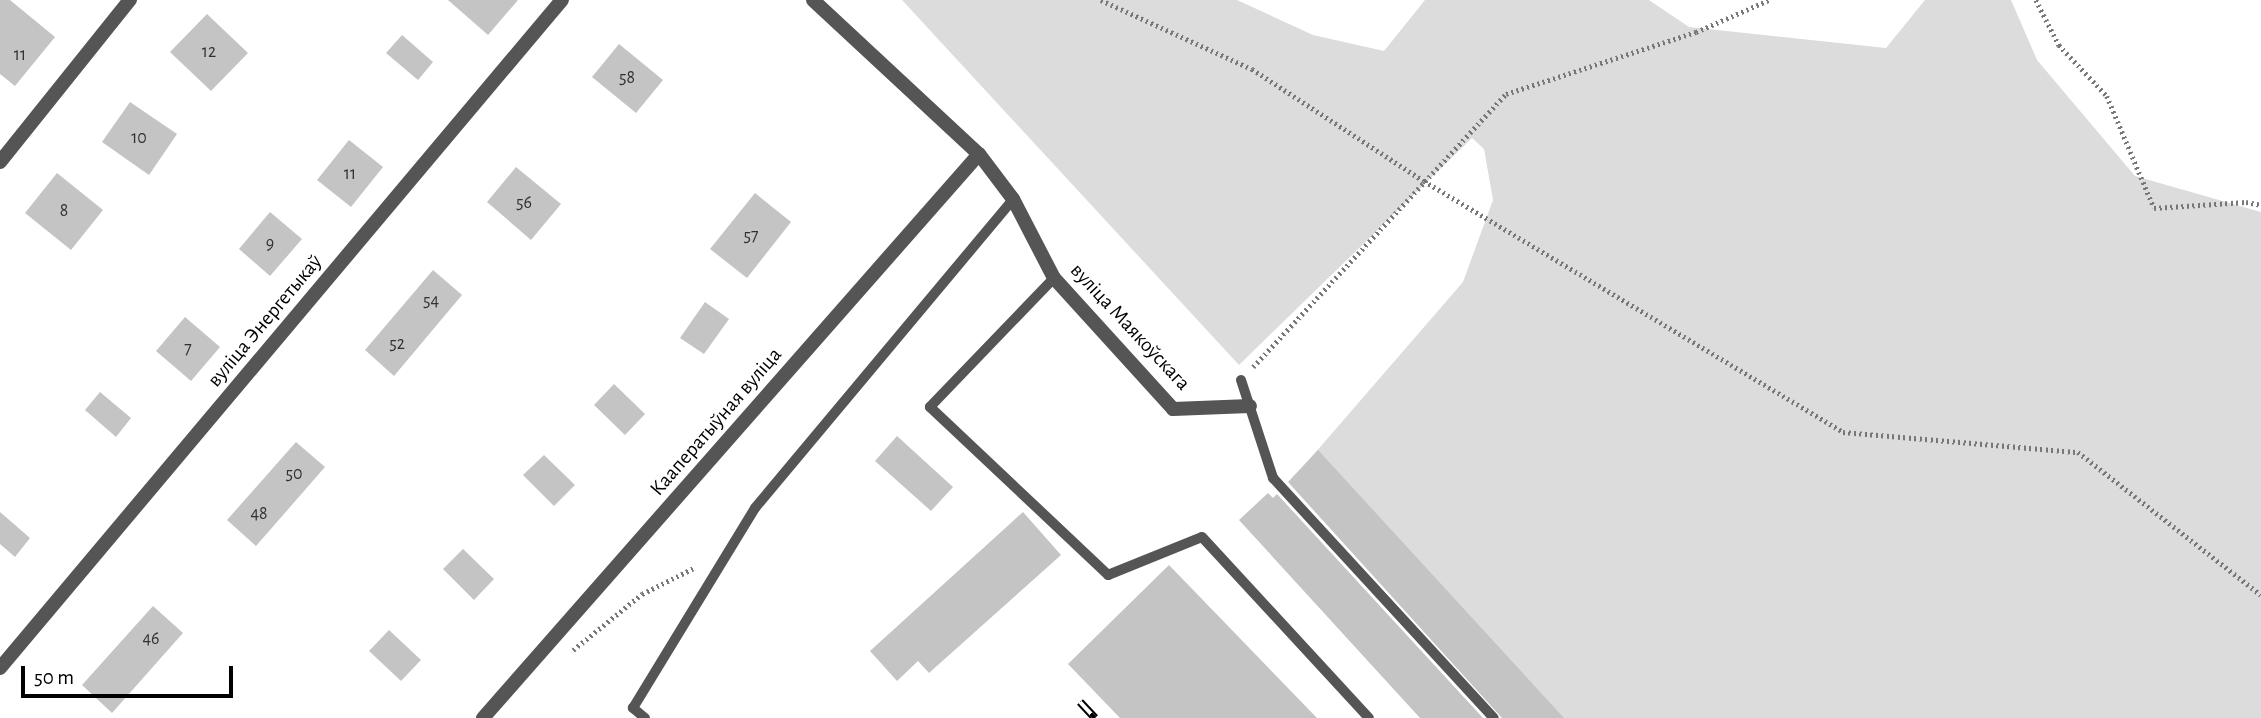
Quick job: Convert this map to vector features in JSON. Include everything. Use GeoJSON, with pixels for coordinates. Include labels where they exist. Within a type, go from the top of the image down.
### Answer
{"type":"FeatureCollection","features":[{"type":"Feature","properties":{"kind":"street"},"geometry":{"type":"LineString","coordinates":[[0,162],[130,0]]}},
{"type":"Feature","properties":{"kind":"street","name":"вуліца Энергетыкаў"},"geometry":{"type":"LineString","coordinates":[[0,668],[562,0]]}},
{"type":"Feature","properties":{"kind":"street","name":"вуліца Маякоўскага"},"geometry":{"type":"LineString","coordinates":[[813,0],[979,154],[1013,199],[1054,278],[1174,409],[1250,406]]}},
{"type":"Feature","properties":{"kind":"street","name":"Кааператыўная вуліца"},"geometry":{"type":"LineString","coordinates":[[483,718],[979,154]]}},
{"type":"Feature","properties":{"kind":"lane"},"geometry":{"type":"LineString","coordinates":[[625,718],[755,508],[1013,199]]}},
{"type":"Feature","properties":{"kind":"lane"},"geometry":{"type":"LineString","coordinates":[[1054,278],[930,407],[1108,575],[1202,537],[1369,718]]}},
{"type":"Feature","properties":{"kind":"lane"},"geometry":{"type":"LineString","coordinates":[[1241,380],[1273,478],[1494,718]]}},
{"type":"Feature","properties":{"kind":"lane"},"geometry":{"type":"LineString","coordinates":[[633,708],[645,718]]}},
{"type":"Feature","properties":{"kind":"path"},"geometry":{"type":"LineString","coordinates":[[1101,0],[1252,69],[1424,181],[1843,432],[2078,452],[2261,595]]}},
{"type":"Feature","properties":{"kind":"path"},"geometry":{"type":"LineString","coordinates":[[1241,380],[1506,94],[1696,32],[1769,0]]}},
{"type":"Feature","properties":{"kind":"path"},"geometry":{"type":"LineString","coordinates":[[2036,0],[2059,46],[2107,96],[2154,208],[2246,202],[2261,205]]}},
{"type":"Feature","properties":{"kind":"path"},"geometry":{"type":"LineString","coordinates":[[561,659],[642,594],[728,551]]}},
{"type":"Feature","properties":{"kind":"shaded area"},"geometry":{"type":"Polygon","coordinates":[[[902,0],[1237,0],[1313,35],[1384,51],[1425,0],[1649,0],[1689,27],[1886,48],[1925,0],[2011,0],[2037,60],[2135,176],[2261,212],[2261,718],[1535,718],[1302,468],[1463,282],[1493,200],[1484,149],[1472,138],[1239,365],[902,0]]]}},
{"type":"Feature","properties":{"kind":"building"},"geometry":{"type":"Polygon","coordinates":[[[0,0],[10,0],[55,37],[15,86],[0,74],[0,0]]]}},
{"type":"Feature","properties":{"kind":"building"},"geometry":{"type":"Polygon","coordinates":[[[448,0],[518,0],[488,35],[448,0]]]}},
{"type":"Feature","properties":{"kind":"building"},"geometry":{"type":"Polygon","coordinates":[[[207,14],[248,53],[211,91],[170,52],[207,14]]]}},
{"type":"Feature","properties":{"kind":"building"},"geometry":{"type":"Polygon","coordinates":[[[402,35],[433,62],[418,80],[386,53],[402,35]]]}},
{"type":"Feature","properties":{"kind":"building"},"geometry":{"type":"Polygon","coordinates":[[[619,44],[663,80],[636,113],[592,77],[619,44]]]}},
{"type":"Feature","properties":{"kind":"building"},"geometry":{"type":"Polygon","coordinates":[[[130,102],[177,134],[149,175],[102,142],[130,102]]]}},
{"type":"Feature","properties":{"kind":"building"},"geometry":{"type":"Polygon","coordinates":[[[349,140],[383,167],[351,207],[317,180],[349,140]]]}},
{"type":"Feature","properties":{"kind":"building"},"geometry":{"type":"Polygon","coordinates":[[[516,167],[561,204],[531,240],[487,202],[516,167]]]}},
{"type":"Feature","properties":{"kind":"building"},"geometry":{"type":"Polygon","coordinates":[[[57,173],[103,210],[71,250],[25,213],[57,173]]]}},
{"type":"Feature","properties":{"kind":"building"},"geometry":{"type":"Polygon","coordinates":[[[755,193],[791,222],[747,278],[710,249],[755,193]]]}},
{"type":"Feature","properties":{"kind":"building"},"geometry":{"type":"Polygon","coordinates":[[[270,212],[302,239],[270,276],[239,249],[270,212]]]}},
{"type":"Feature","properties":{"kind":"building"},"geometry":{"type":"Polygon","coordinates":[[[433,270],[462,295],[394,376],[365,350],[433,270]]]}},
{"type":"Feature","properties":{"kind":"building"},"geometry":{"type":"Polygon","coordinates":[[[705,302],[729,319],[704,354],[680,338],[705,302]]]}},
{"type":"Feature","properties":{"kind":"building"},"geometry":{"type":"Polygon","coordinates":[[[185,317],[220,347],[191,381],[156,351],[185,317]]]}},
{"type":"Feature","properties":{"kind":"building"},"geometry":{"type":"Polygon","coordinates":[[[614,384],[645,414],[625,435],[594,405],[614,384]]]}},
{"type":"Feature","properties":{"kind":"building"},"geometry":{"type":"Polygon","coordinates":[[[100,392],[131,418],[116,437],[85,410],[100,392]]]}},
{"type":"Feature","properties":{"kind":"building"},"geometry":{"type":"Polygon","coordinates":[[[897,436],[953,487],[931,511],[875,461],[897,436]]]}},
{"type":"Feature","properties":{"kind":"building"},"geometry":{"type":"Polygon","coordinates":[[[296,442],[325,467],[256,546],[227,520],[296,442]]]}},
{"type":"Feature","properties":{"kind":"building"},"geometry":{"type":"Polygon","coordinates":[[[1318,450],[1564,718],[1502,718],[1288,482],[1318,450]]]}},
{"type":"Feature","properties":{"kind":"building"},"geometry":{"type":"Polygon","coordinates":[[[544,455],[575,485],[554,506],[523,475],[544,455]]]}},
{"type":"Feature","properties":{"kind":"building"},"geometry":{"type":"Polygon","coordinates":[[[1268,493],[1273,498],[1277,494],[1483,718],[1420,718],[1239,520],[1268,493]]]}},
{"type":"Feature","properties":{"kind":"building"},"geometry":{"type":"Polygon","coordinates":[[[0,512],[30,538],[15,557],[0,544],[0,512]]]}},
{"type":"Feature","properties":{"kind":"building"},"geometry":{"type":"Polygon","coordinates":[[[1023,512],[1061,555],[929,673],[918,661],[897,681],[870,651],[1023,512]]]}},
{"type":"Feature","properties":{"kind":"building"},"geometry":{"type":"Polygon","coordinates":[[[463,549],[494,579],[474,600],[443,569],[463,549]]]}},
{"type":"Feature","properties":{"kind":"building"},"geometry":{"type":"Polygon","coordinates":[[[1169,565],[1317,718],[1120,718],[1068,664],[1169,565]]]}},
{"type":"Feature","properties":{"kind":"building"},"geometry":{"type":"Polygon","coordinates":[[[153,606],[183,633],[112,713],[82,685],[153,606]]]}},
{"type":"Feature","properties":{"kind":"building"},"geometry":{"type":"Polygon","coordinates":[[[389,630],[421,660],[401,681],[369,651],[389,630]]]}},
{"type":"Feature","properties":{"kind":"railway"},"geometry":{"type":"LineString","coordinates":[[1080,702],[1095,718]]}}]}
